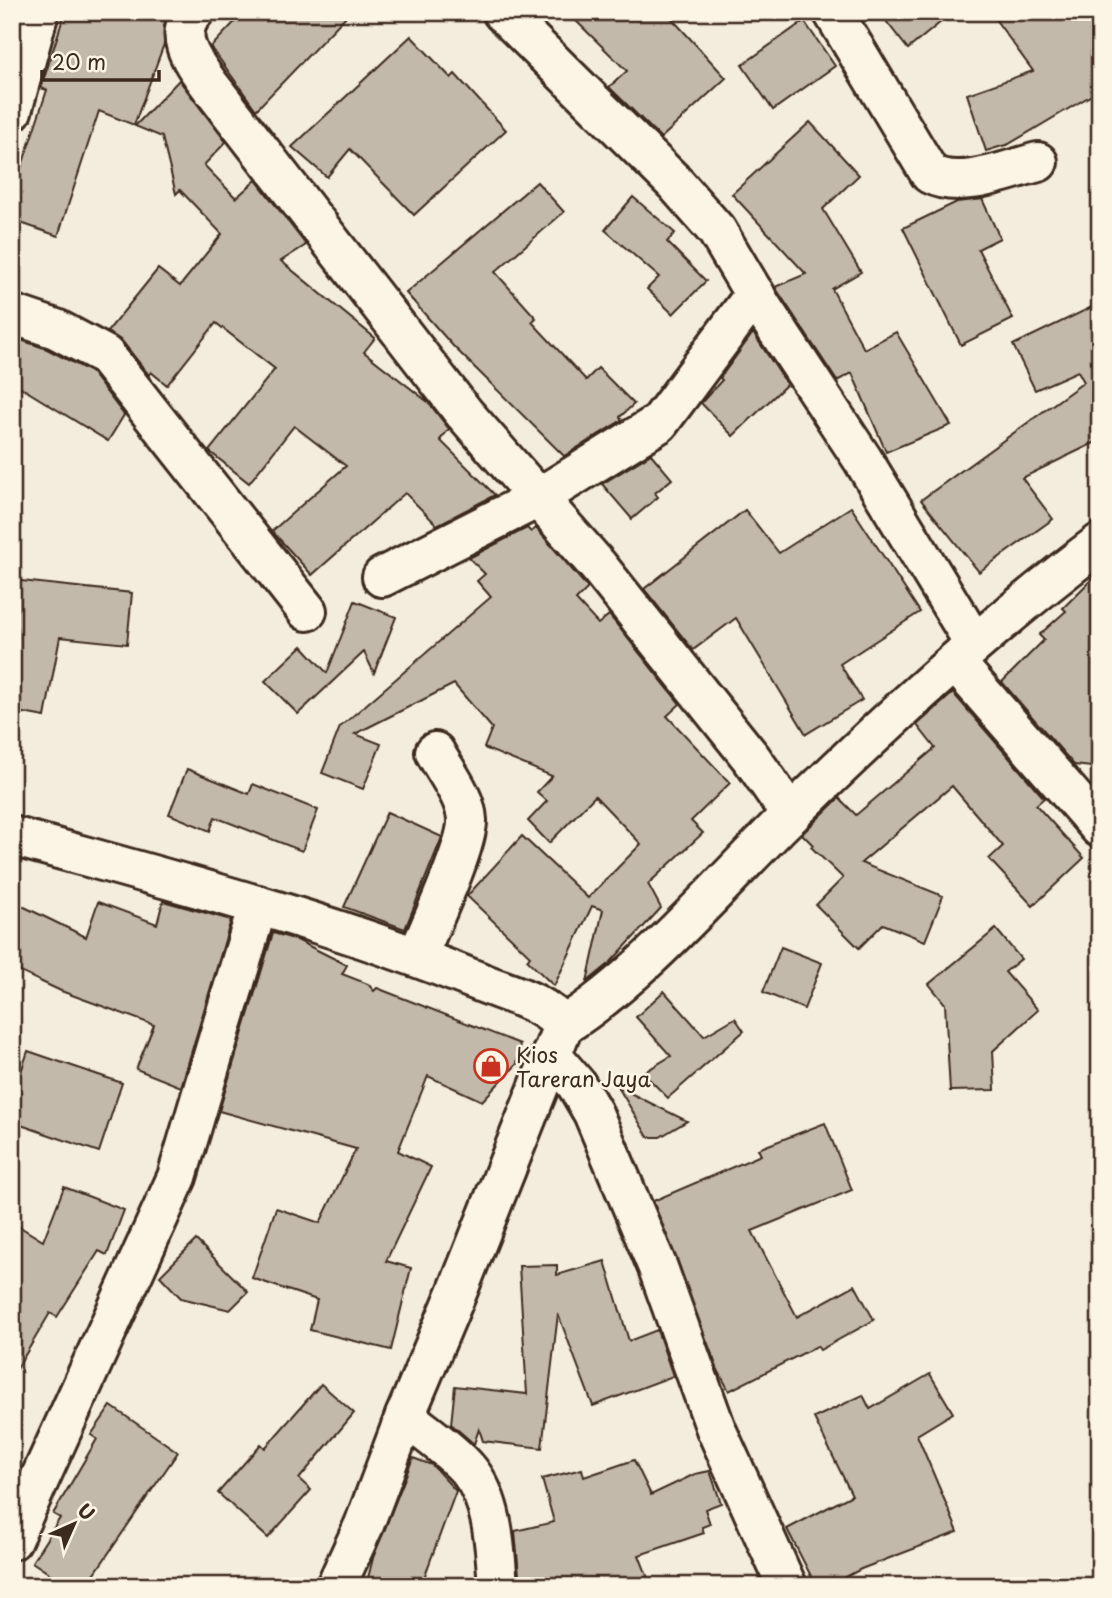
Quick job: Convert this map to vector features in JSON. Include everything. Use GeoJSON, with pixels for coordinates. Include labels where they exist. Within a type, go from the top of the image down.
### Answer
{"type":"FeatureCollection","features":[{"type":"Feature","properties":{"kind":"street"},"geometry":{"type":"LineString","coordinates":[[12,111],[39,12]]}},
{"type":"Feature","properties":{"kind":"street"},"geometry":{"type":"LineString","coordinates":[[194,12],[186,20],[183,36],[188,54],[211,87],[464,413],[607,576],[752,759],[791,815]]}},
{"type":"Feature","properties":{"kind":"street"},"geometry":{"type":"LineString","coordinates":[[502,12],[699,208],[717,231],[755,295],[863,460],[964,653],[1100,828]]}},
{"type":"Feature","properties":{"kind":"street"},"geometry":{"type":"LineString","coordinates":[[833,12],[930,174],[942,180],[971,179],[1038,162]]}},
{"type":"Feature","properties":{"kind":"street"},"geometry":{"type":"LineString","coordinates":[[382,578],[538,498],[659,423],[755,295]]}},
{"type":"Feature","properties":{"kind":"street"},"geometry":{"type":"LineString","coordinates":[[12,314],[56,329],[106,355],[307,611]]}},
{"type":"Feature","properties":{"kind":"street"},"geometry":{"type":"LineString","coordinates":[[557,1041],[615,988],[791,815],[964,653],[1100,542]]}},
{"type":"Feature","properties":{"kind":"street"},"geometry":{"type":"LineString","coordinates":[[417,957],[461,847],[467,820],[458,795],[435,752]]}},
{"type":"Feature","properties":{"kind":"street"},"geometry":{"type":"LineString","coordinates":[[12,836],[258,905],[417,957],[524,1000],[557,1017],[557,1041],[405,1416],[364,1525],[335,1586]]}},
{"type":"Feature","properties":{"kind":"street"},"geometry":{"type":"LineString","coordinates":[[12,1540],[177,1177],[258,905]]}},
{"type":"Feature","properties":{"kind":"street"},"geometry":{"type":"LineString","coordinates":[[557,1041],[576,1084],[593,1113],[658,1268],[716,1429],[787,1586]]}},
{"type":"Feature","properties":{"kind":"street"},"geometry":{"type":"LineString","coordinates":[[405,1416],[470,1472],[483,1496],[493,1535],[498,1586]]}},
{"type":"Feature","properties":{"kind":"building"},"geometry":{"type":"Polygon","coordinates":[[[65,12],[168,12],[164,26],[164,44],[134,125],[99,111],[58,236],[12,220],[12,196],[47,90],[41,88],[65,12]]]}},
{"type":"Feature","properties":{"kind":"building"},"geometry":{"type":"Polygon","coordinates":[[[244,12],[350,12],[256,110],[211,47],[244,12]]]}},
{"type":"Feature","properties":{"kind":"building"},"geometry":{"type":"Polygon","coordinates":[[[567,12],[666,12],[726,78],[661,138],[609,87],[627,71],[567,12]]]}},
{"type":"Feature","properties":{"kind":"building"},"geometry":{"type":"Polygon","coordinates":[[[879,12],[953,12],[908,49],[879,12]]]}},
{"type":"Feature","properties":{"kind":"building"},"geometry":{"type":"Polygon","coordinates":[[[990,12],[1100,12],[1100,90],[1009,144],[986,151],[967,94],[1033,71],[990,12]]]}},
{"type":"Feature","properties":{"kind":"building"},"geometry":{"type":"Polygon","coordinates":[[[804,21],[835,66],[773,110],[742,65],[804,21]]]}},
{"type":"Feature","properties":{"kind":"building"},"geometry":{"type":"Polygon","coordinates":[[[411,36],[451,78],[455,74],[506,130],[414,215],[350,149],[327,177],[292,147],[411,36]]]}},
{"type":"Feature","properties":{"kind":"building"},"geometry":{"type":"Polygon","coordinates":[[[179,80],[226,142],[204,165],[236,198],[256,180],[306,245],[281,261],[375,338],[364,352],[428,402],[449,429],[440,440],[495,495],[437,525],[405,493],[312,575],[272,531],[346,466],[294,426],[249,483],[209,451],[275,369],[216,323],[167,385],[151,372],[149,375],[122,341],[107,332],[158,269],[180,286],[222,234],[180,190],[176,194],[162,137],[135,126],[179,80]]]}},
{"type":"Feature","properties":{"kind":"building"},"geometry":{"type":"Polygon","coordinates":[[[810,122],[859,175],[823,209],[861,272],[832,289],[864,349],[896,332],[951,425],[886,452],[852,373],[837,381],[775,287],[806,274],[732,194],[810,122]]]}},
{"type":"Feature","properties":{"kind":"building"},"geometry":{"type":"Polygon","coordinates":[[[537,182],[564,212],[495,272],[536,318],[532,322],[586,380],[598,368],[634,404],[620,417],[622,420],[564,456],[453,346],[406,293],[537,182]]]}},
{"type":"Feature","properties":{"kind":"building"},"geometry":{"type":"Polygon","coordinates":[[[633,197],[675,233],[667,242],[706,281],[673,314],[647,289],[659,277],[605,230],[633,197]]]}},
{"type":"Feature","properties":{"kind":"building"},"geometry":{"type":"Polygon","coordinates":[[[982,199],[1000,238],[978,249],[1013,319],[961,345],[903,228],[957,202],[982,199]]]}},
{"type":"Feature","properties":{"kind":"building"},"geometry":{"type":"Polygon","coordinates":[[[1100,303],[1100,440],[1022,478],[1053,519],[979,572],[921,500],[1084,382],[1078,371],[1035,390],[1013,345],[1100,303]]]}},
{"type":"Feature","properties":{"kind":"building"},"geometry":{"type":"Polygon","coordinates":[[[753,333],[787,384],[733,436],[701,403],[722,380],[720,378],[753,333]]]}},
{"type":"Feature","properties":{"kind":"building"},"geometry":{"type":"Polygon","coordinates":[[[12,337],[47,349],[91,372],[124,415],[108,441],[12,382],[12,337]]]}},
{"type":"Feature","properties":{"kind":"building"},"geometry":{"type":"Polygon","coordinates":[[[651,454],[672,479],[655,493],[658,497],[632,519],[602,484],[651,454]]]}},
{"type":"Feature","properties":{"kind":"building"},"geometry":{"type":"Polygon","coordinates":[[[851,507],[920,612],[840,664],[862,700],[806,734],[736,618],[693,650],[644,589],[745,510],[779,553],[851,507]]]}},
{"type":"Feature","properties":{"kind":"building"},"geometry":{"type":"Polygon","coordinates":[[[527,528],[531,532],[536,528],[588,588],[576,600],[598,624],[609,615],[680,704],[667,716],[730,783],[691,821],[703,833],[648,884],[661,908],[609,964],[587,982],[603,910],[592,906],[554,986],[527,960],[530,956],[467,896],[522,836],[588,898],[641,844],[595,796],[549,843],[528,821],[547,801],[537,792],[552,776],[484,748],[492,728],[454,684],[355,734],[381,744],[363,789],[322,773],[340,727],[491,597],[477,581],[485,574],[469,558],[527,528]]]}},
{"type":"Feature","properties":{"kind":"building"},"geometry":{"type":"Polygon","coordinates":[[[1100,571],[1100,768],[1074,765],[1002,682],[1044,640],[1039,635],[1066,611],[1063,608],[1100,571]]]}},
{"type":"Feature","properties":{"kind":"building"},"geometry":{"type":"Polygon","coordinates":[[[12,580],[132,593],[127,644],[60,637],[45,717],[12,711],[12,580]]]}},
{"type":"Feature","properties":{"kind":"building"},"geometry":{"type":"Polygon","coordinates":[[[355,601],[396,617],[374,673],[364,652],[298,714],[265,681],[302,646],[327,673],[355,601]]]}},
{"type":"Feature","properties":{"kind":"building"},"geometry":{"type":"Polygon","coordinates":[[[953,693],[1044,798],[1036,805],[1084,858],[1033,906],[989,859],[1003,846],[952,786],[861,863],[943,896],[925,941],[883,924],[859,948],[816,905],[843,878],[811,847],[813,845],[802,834],[839,798],[856,815],[935,748],[917,725],[953,693]]]}},
{"type":"Feature","properties":{"kind":"building"},"geometry":{"type":"Polygon","coordinates":[[[187,769],[249,794],[253,784],[318,810],[302,851],[215,817],[210,831],[169,814],[187,769]]]}},
{"type":"Feature","properties":{"kind":"building"},"geometry":{"type":"Polygon","coordinates":[[[387,812],[442,837],[405,929],[344,907],[387,812]]]}},
{"type":"Feature","properties":{"kind":"building"},"geometry":{"type":"Polygon","coordinates":[[[12,901],[86,937],[98,902],[157,924],[163,901],[231,920],[181,1087],[136,1069],[154,1025],[61,991],[12,968],[12,901]]]}},
{"type":"Feature","properties":{"kind":"building"},"geometry":{"type":"Polygon","coordinates":[[[996,929],[1021,959],[1005,972],[1038,1010],[993,1051],[995,1090],[950,1091],[945,1004],[929,984],[996,929]]]}},
{"type":"Feature","properties":{"kind":"building"},"geometry":{"type":"Polygon","coordinates":[[[273,933],[297,940],[347,965],[342,974],[368,984],[374,991],[377,988],[520,1044],[517,1064],[482,1101],[428,1076],[398,1151],[431,1167],[386,1261],[411,1268],[391,1350],[310,1330],[317,1300],[252,1278],[276,1208],[320,1223],[356,1149],[219,1111],[273,933]]]}},
{"type":"Feature","properties":{"kind":"building"},"geometry":{"type":"Polygon","coordinates":[[[781,947],[822,963],[804,1009],[763,992],[781,947]]]}},
{"type":"Feature","properties":{"kind":"building"},"geometry":{"type":"Polygon","coordinates":[[[664,991],[704,1036],[735,1018],[744,1031],[668,1098],[643,1073],[671,1056],[636,1017],[664,991]]]}},
{"type":"Feature","properties":{"kind":"building"},"geometry":{"type":"Polygon","coordinates":[[[28,1051],[122,1083],[99,1152],[12,1122],[12,1099],[28,1051]]]}},
{"type":"Feature","properties":{"kind":"building"},"geometry":{"type":"Polygon","coordinates":[[[618,1087],[687,1121],[660,1137],[648,1137],[618,1087]]]}},
{"type":"Feature","properties":{"kind":"building"},"geometry":{"type":"Polygon","coordinates":[[[825,1123],[852,1190],[752,1231],[797,1317],[855,1285],[874,1320],[820,1350],[817,1346],[729,1391],[718,1370],[653,1201],[761,1155],[758,1149],[825,1123]]]}},
{"type":"Feature","properties":{"kind":"building"},"geometry":{"type":"Polygon","coordinates":[[[64,1187],[124,1210],[107,1255],[99,1251],[57,1317],[50,1313],[12,1377],[12,1222],[43,1241],[64,1187]]]}},
{"type":"Feature","properties":{"kind":"building"},"geometry":{"type":"Polygon","coordinates":[[[196,1240],[248,1292],[230,1310],[181,1298],[160,1276],[196,1240]]]}},
{"type":"Feature","properties":{"kind":"building"},"geometry":{"type":"Polygon","coordinates":[[[605,1261],[629,1341],[657,1330],[673,1376],[593,1406],[558,1314],[542,1448],[483,1441],[479,1429],[474,1444],[451,1424],[455,1386],[527,1394],[519,1266],[557,1265],[557,1275],[605,1261]]]}},
{"type":"Feature","properties":{"kind":"building"},"geometry":{"type":"Polygon","coordinates":[[[930,1374],[953,1413],[917,1435],[958,1532],[861,1569],[829,1586],[816,1586],[787,1529],[852,1495],[814,1418],[863,1395],[870,1409],[930,1374]]]}},
{"type":"Feature","properties":{"kind":"building"},"geometry":{"type":"Polygon","coordinates":[[[321,1384],[354,1413],[299,1479],[311,1490],[268,1538],[218,1493],[261,1444],[265,1448],[321,1384]]]}},
{"type":"Feature","properties":{"kind":"building"},"geometry":{"type":"Polygon","coordinates":[[[111,1406],[178,1452],[86,1586],[68,1586],[32,1562],[60,1518],[53,1514],[97,1439],[91,1435],[111,1406]]]}},
{"type":"Feature","properties":{"kind":"building"},"geometry":{"type":"Polygon","coordinates":[[[413,1458],[432,1465],[456,1491],[421,1586],[366,1586],[373,1558],[413,1458]]]}},
{"type":"Feature","properties":{"kind":"building"},"geometry":{"type":"Polygon","coordinates":[[[634,1460],[651,1495],[695,1474],[710,1471],[721,1503],[705,1509],[710,1524],[702,1527],[704,1533],[639,1555],[651,1586],[520,1586],[515,1531],[554,1522],[542,1479],[582,1469],[584,1477],[634,1460]]]}},
{"type":"Feature","properties":{"kind":"place","name":"Kios Tareran Jaya"},"geometry":{"type":"Point","coordinates":[491,1066]}}]}
